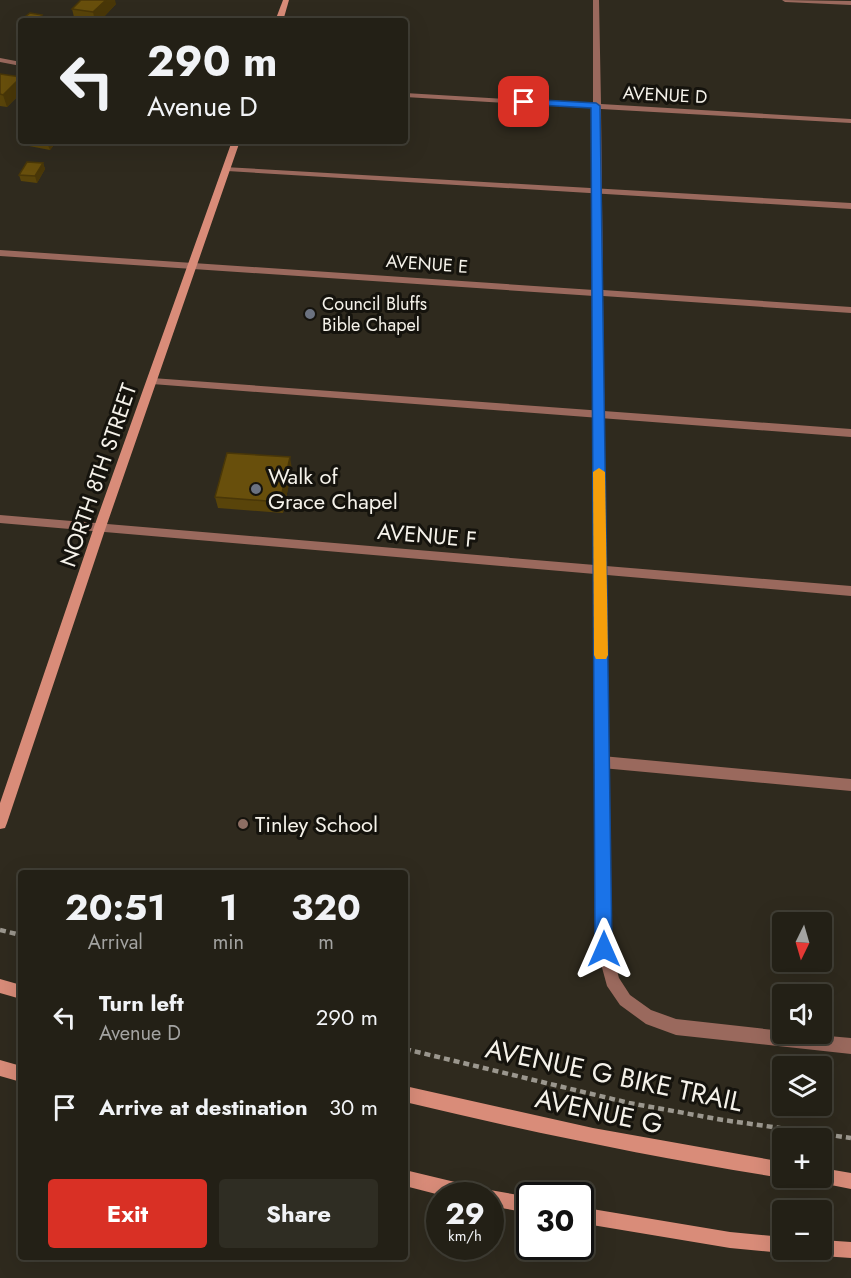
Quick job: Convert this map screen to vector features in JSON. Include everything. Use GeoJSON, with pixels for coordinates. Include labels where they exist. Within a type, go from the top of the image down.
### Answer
{"type":"FeatureCollection","features":[{"type":"Feature","properties":{"kind":"main road"},"geometry":{"type":"LineString","coordinates":[[280,18],[286,0]]}},
{"type":"Feature","properties":{"kind":"main road","name":"NORTH 8TH STREET"},"geometry":{"type":"LineString","coordinates":[[0,823],[100,527],[235,144]]}},
{"type":"Feature","properties":{"kind":"main road"},"geometry":{"type":"LineString","coordinates":[[0,986],[18,991]]}},
{"type":"Feature","properties":{"kind":"main road"},"geometry":{"type":"LineString","coordinates":[[0,1068],[18,1073]]}},
{"type":"Feature","properties":{"kind":"main road","name":"AVENUE G"},"geometry":{"type":"LineString","coordinates":[[408,1095],[701,1158],[772,1168]]}},
{"type":"Feature","properties":{"kind":"main road"},"geometry":{"type":"LineString","coordinates":[[832,1178],[851,1181]]}},
{"type":"Feature","properties":{"kind":"main road"},"geometry":{"type":"LineString","coordinates":[[408,1179],[426,1183]]}},
{"type":"Feature","properties":{"kind":"main road"},"geometry":{"type":"LineString","coordinates":[[594,1217],[730,1240],[772,1244]]}},
{"type":"Feature","properties":{"kind":"main road"},"geometry":{"type":"LineString","coordinates":[[832,1249],[851,1250]]}},
{"type":"Feature","properties":{"kind":"street"},"geometry":{"type":"LineString","coordinates":[[596,0],[604,949],[612,981],[625,1000],[646,1016],[676,1027],[851,1046]]}},
{"type":"Feature","properties":{"kind":"street"},"geometry":{"type":"LineString","coordinates":[[785,0],[851,3]]}},
{"type":"Feature","properties":{"kind":"street"},"geometry":{"type":"LineString","coordinates":[[0,60],[18,63]]}},
{"type":"Feature","properties":{"kind":"street","name":"AVENUE D"},"geometry":{"type":"LineString","coordinates":[[408,95],[851,121]]}},
{"type":"Feature","properties":{"kind":"street"},"geometry":{"type":"LineString","coordinates":[[227,169],[851,206]]}},
{"type":"Feature","properties":{"kind":"street","name":"AVENUE E"},"geometry":{"type":"LineString","coordinates":[[0,253],[851,310]]}},
{"type":"Feature","properties":{"kind":"street"},"geometry":{"type":"LineString","coordinates":[[152,381],[851,433]]}},
{"type":"Feature","properties":{"kind":"street","name":"AVENUE F"},"geometry":{"type":"LineString","coordinates":[[0,519],[851,591]]}},
{"type":"Feature","properties":{"kind":"street"},"geometry":{"type":"LineString","coordinates":[[602,762],[851,785]]}},
{"type":"Feature","properties":{"kind":"path"},"geometry":{"type":"LineString","coordinates":[[0,930],[18,934]]}},
{"type":"Feature","properties":{"kind":"path","name":"AVENUE G BIKE TRAIL"},"geometry":{"type":"LineString","coordinates":[[408,1050],[629,1103],[723,1120],[851,1138]]}},
{"type":"Feature","properties":{"kind":"building"},"geometry":{"type":"Polygon","coordinates":[[[81,0],[106,0],[93,12],[72,9],[81,0]]]}},
{"type":"Feature","properties":{"kind":"building"},"geometry":{"type":"Polygon","coordinates":[[[30,13],[42,15],[39,18],[24,18],[30,13]]]}},
{"type":"Feature","properties":{"kind":"building"},"geometry":{"type":"Polygon","coordinates":[[[0,74],[18,77],[18,80],[3,95],[0,94],[0,74]]]}},
{"type":"Feature","properties":{"kind":"building"},"geometry":{"type":"Polygon","coordinates":[[[27,162],[43,163],[35,176],[19,175],[27,162]]]}},
{"type":"Feature","properties":{"kind":"building"},"geometry":{"type":"Polygon","coordinates":[[[227,453],[290,457],[280,502],[215,497],[227,453]]]}},
{"type":"Feature","properties":{"kind":"slow traffic"},"geometry":{"type":"LineString","coordinates":[[599,472],[601,655]]}},
{"type":"Feature","properties":{"kind":"place","name":"Council Bluffs Bible Chapel"},"geometry":{"type":"Point","coordinates":[310,314]}},
{"type":"Feature","properties":{"kind":"place","name":"Walk of Grace Chapel"},"geometry":{"type":"Point","coordinates":[256,489]}},
{"type":"Feature","properties":{"kind":"place","name":"Tinley School"},"geometry":{"type":"Point","coordinates":[243,824]}},
{"type":"Feature","properties":{"kind":"route"},"geometry":{"type":"LineString","coordinates":[[524,102],[596,106],[604,949]]}}]}
